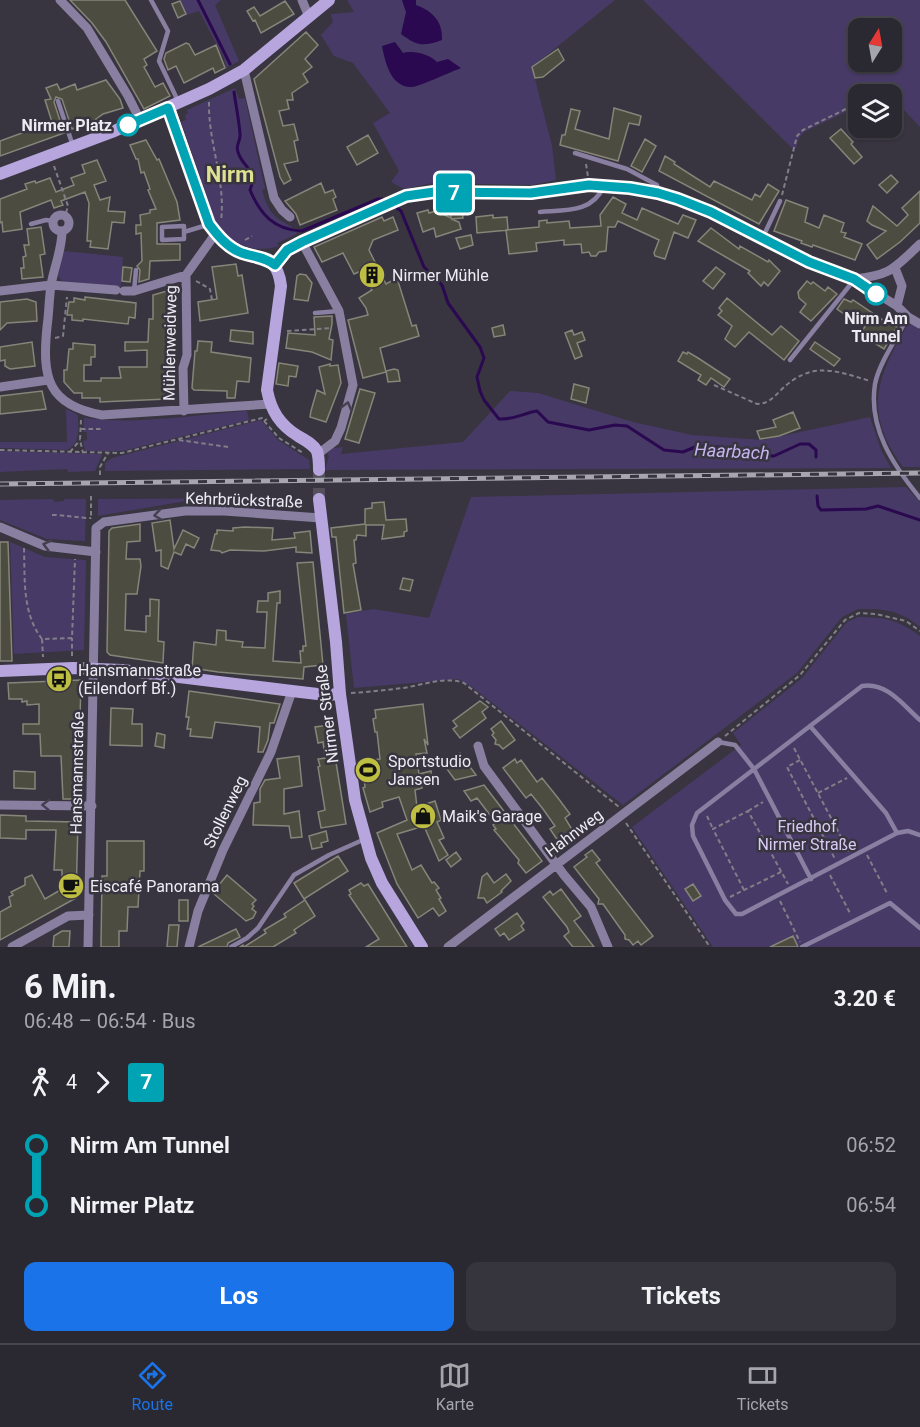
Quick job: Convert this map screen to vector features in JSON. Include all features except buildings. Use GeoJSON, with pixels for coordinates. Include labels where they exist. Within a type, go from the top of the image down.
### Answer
{"type":"FeatureCollection","features":[{"type":"Feature","properties":{"kind":"street"},"geometry":{"type":"LineString","coordinates":[[60,0],[87,27],[140,120]]}},
{"type":"Feature","properties":{"kind":"street"},"geometry":{"type":"LineString","coordinates":[[302,0],[309,17]]}},
{"type":"Feature","properties":{"kind":"street"},"geometry":{"type":"LineString","coordinates":[[0,174],[140,120],[209,89],[244,70],[329,0]]}},
{"type":"Feature","properties":{"kind":"street"},"geometry":{"type":"LineString","coordinates":[[244,70],[274,198],[290,217]]}},
{"type":"Feature","properties":{"kind":"street"},"geometry":{"type":"LineString","coordinates":[[174,106],[214,231],[232,248],[268,260],[280,273],[281,286],[267,390],[275,416],[315,448],[318,454],[319,470]]}},
{"type":"Feature","properties":{"kind":"street"},"geometry":{"type":"LineString","coordinates":[[275,265],[287,250],[302,242],[406,196],[434,192],[531,193],[589,185],[604,186],[658,193],[711,212],[809,262],[854,279],[897,306],[908,317],[920,324]]}},
{"type":"Feature","properties":{"kind":"street"},"geometry":{"type":"LineString","coordinates":[[58,216],[65,216],[68,219],[69,225],[62,231],[56,229],[53,221],[58,216]]}},
{"type":"Feature","properties":{"kind":"street"},"geometry":{"type":"LineString","coordinates":[[62,231],[62,242],[51,285],[45,356],[48,380],[57,395],[82,412],[102,416],[270,404]]}},
{"type":"Feature","properties":{"kind":"street","name":"Mühlenweidweg"},"geometry":{"type":"LineString","coordinates":[[184,411],[183,368],[187,355],[186,275],[214,231]]}},
{"type":"Feature","properties":{"kind":"street"},"geometry":{"type":"LineString","coordinates":[[302,242],[339,311],[353,385],[335,441],[318,454]]}},
{"type":"Feature","properties":{"kind":"street"},"geometry":{"type":"LineString","coordinates":[[854,279],[880,276],[895,268],[920,244]]}},
{"type":"Feature","properties":{"kind":"street"},"geometry":{"type":"LineString","coordinates":[[895,268],[902,286],[897,306]]}},
{"type":"Feature","properties":{"kind":"street","name":"Mühlenweidweg"},"geometry":{"type":"LineString","coordinates":[[125,291],[186,275]]}},
{"type":"Feature","properties":{"kind":"street"},"geometry":{"type":"LineString","coordinates":[[0,291],[51,285],[125,291]]}},
{"type":"Feature","properties":{"kind":"street"},"geometry":{"type":"LineString","coordinates":[[0,387],[48,380]]}},
{"type":"Feature","properties":{"kind":"street","name":"Nirmer Straße"},"geometry":{"type":"LineString","coordinates":[[319,499],[336,642],[339,694],[355,800],[365,839],[382,883],[422,947]]}},
{"type":"Feature","properties":{"kind":"street","name":"Kehrbrückstraße"},"geometry":{"type":"LineString","coordinates":[[96,528],[104,522],[185,511],[224,511],[321,518]]}},
{"type":"Feature","properties":{"kind":"street"},"geometry":{"type":"LineString","coordinates":[[0,527],[45,546],[96,552]]}},
{"type":"Feature","properties":{"kind":"street","name":"Hansmannstraße"},"geometry":{"type":"LineString","coordinates":[[88,947],[96,528]]}},
{"type":"Feature","properties":{"kind":"street"},"geometry":{"type":"LineString","coordinates":[[0,671],[95,668],[292,692],[339,694]]}},
{"type":"Feature","properties":{"kind":"street","name":"Stollenweg"},"geometry":{"type":"LineString","coordinates":[[189,947],[198,911],[223,850],[271,752],[292,692]]}},
{"type":"Feature","properties":{"kind":"street","name":"Hahnweg"},"geometry":{"type":"LineString","coordinates":[[448,947],[718,742]]}},
{"type":"Feature","properties":{"kind":"street"},"geometry":{"type":"LineString","coordinates":[[478,746],[484,765],[591,907],[608,947]]}},
{"type":"Feature","properties":{"kind":"street"},"geometry":{"type":"LineString","coordinates":[[0,805],[92,806]]}},
{"type":"Feature","properties":{"kind":"street"},"geometry":{"type":"LineString","coordinates":[[12,947],[68,916],[89,915]]}},
{"type":"Feature","properties":{"kind":"lane"},"geometry":{"type":"LineString","coordinates":[[151,0],[168,31],[159,61],[174,106]]}},
{"type":"Feature","properties":{"kind":"lane"},"geometry":{"type":"LineString","coordinates":[[58,101],[73,146]]}},
{"type":"Feature","properties":{"kind":"lane"},"geometry":{"type":"LineString","coordinates":[[575,153],[627,169],[657,185],[658,193]]}},
{"type":"Feature","properties":{"kind":"lane"},"geometry":{"type":"LineString","coordinates":[[540,212],[583,208],[599,197],[604,186]]}},
{"type":"Feature","properties":{"kind":"lane"},"geometry":{"type":"LineString","coordinates":[[762,239],[780,201]]}},
{"type":"Feature","properties":{"kind":"lane"},"geometry":{"type":"LineString","coordinates":[[31,224],[46,220],[53,221]]}},
{"type":"Feature","properties":{"kind":"lane"},"geometry":{"type":"LineString","coordinates":[[184,226],[184,232],[184,239],[162,240],[162,227],[184,226]]}},
{"type":"Feature","properties":{"kind":"lane"},"geometry":{"type":"LineString","coordinates":[[184,232],[214,231]]}},
{"type":"Feature","properties":{"kind":"lane"},"geometry":{"type":"LineString","coordinates":[[125,291],[136,270]]}},
{"type":"Feature","properties":{"kind":"lane"},"geometry":{"type":"LineString","coordinates":[[790,360],[854,279]]}},
{"type":"Feature","properties":{"kind":"lane"},"geometry":{"type":"LineString","coordinates":[[315,313],[339,311]]}},
{"type":"Feature","properties":{"kind":"lane"},"geometry":{"type":"LineString","coordinates":[[908,317],[876,383],[874,417],[885,448],[920,498]]}},
{"type":"Feature","properties":{"kind":"lane"},"geometry":{"type":"LineString","coordinates":[[920,720],[885,689],[873,685],[862,686],[703,808],[697,813],[692,825],[693,836],[725,900],[736,914],[742,914],[897,833],[908,831],[920,835]]}},
{"type":"Feature","properties":{"kind":"lane"},"geometry":{"type":"LineString","coordinates":[[810,726],[886,813],[897,833]]}},
{"type":"Feature","properties":{"kind":"lane"},"geometry":{"type":"LineString","coordinates":[[718,742],[735,745],[754,769],[811,879]]}},
{"type":"Feature","properties":{"kind":"lane"},"geometry":{"type":"LineString","coordinates":[[231,947],[247,938],[258,928],[294,875],[329,855],[365,839]]}},
{"type":"Feature","properties":{"kind":"lane"},"geometry":{"type":"LineString","coordinates":[[802,947],[890,903],[920,928]]}},
{"type":"Feature","properties":{"kind":"path"},"geometry":{"type":"LineString","coordinates":[[209,89],[210,128],[223,198],[221,222],[214,231]]}},
{"type":"Feature","properties":{"kind":"path"},"geometry":{"type":"LineString","coordinates":[[780,201],[797,136],[803,130],[848,108]]}},
{"type":"Feature","properties":{"kind":"path"},"geometry":{"type":"LineString","coordinates":[[53,163],[68,206],[65,216]]}},
{"type":"Feature","properties":{"kind":"path"},"geometry":{"type":"LineString","coordinates":[[186,275],[210,289],[212,300]]}},
{"type":"Feature","properties":{"kind":"path"},"geometry":{"type":"LineString","coordinates":[[46,340],[63,336],[68,285]]}},
{"type":"Feature","properties":{"kind":"path"},"geometry":{"type":"LineString","coordinates":[[275,331],[343,328]]}},
{"type":"Feature","properties":{"kind":"path"},"geometry":{"type":"LineString","coordinates":[[714,386],[757,404],[764,404],[789,382],[801,375],[818,370],[841,372],[876,383]]}},
{"type":"Feature","properties":{"kind":"path"},"geometry":{"type":"LineString","coordinates":[[82,412],[80,440],[83,453]]}},
{"type":"Feature","properties":{"kind":"path"},"geometry":{"type":"LineString","coordinates":[[250,415],[251,421]]}},
{"type":"Feature","properties":{"kind":"path"},"geometry":{"type":"LineString","coordinates":[[0,450],[122,453],[262,418]]}},
{"type":"Feature","properties":{"kind":"path"},"geometry":{"type":"LineString","coordinates":[[81,429],[102,429]]}},
{"type":"Feature","properties":{"kind":"path"},"geometry":{"type":"LineString","coordinates":[[69,453],[80,440]]}},
{"type":"Feature","properties":{"kind":"path"},"geometry":{"type":"LineString","coordinates":[[176,440],[228,447]]}},
{"type":"Feature","properties":{"kind":"path"},"geometry":{"type":"LineString","coordinates":[[100,476],[100,467],[108,453]]}},
{"type":"Feature","properties":{"kind":"path"},"geometry":{"type":"LineString","coordinates":[[91,496],[91,525],[96,528]]}},
{"type":"Feature","properties":{"kind":"path"},"geometry":{"type":"LineString","coordinates":[[52,515],[91,518]]}},
{"type":"Feature","properties":{"kind":"path"},"geometry":{"type":"LineString","coordinates":[[23,536],[26,604],[34,629],[42,639],[44,669]]}},
{"type":"Feature","properties":{"kind":"path"},"geometry":{"type":"LineString","coordinates":[[73,668],[75,550]]}},
{"type":"Feature","properties":{"kind":"path"},"geometry":{"type":"LineString","coordinates":[[718,742],[800,675],[844,620],[859,613],[876,614],[906,621],[920,631]]}},
{"type":"Feature","properties":{"kind":"path"},"geometry":{"type":"LineString","coordinates":[[42,639],[72,638]]}},
{"type":"Feature","properties":{"kind":"path"},"geometry":{"type":"LineString","coordinates":[[339,694],[455,680],[464,683],[623,814],[710,947]]}},
{"type":"Feature","properties":{"kind":"path"},"geometry":{"type":"LineString","coordinates":[[790,741],[852,857]]}},
{"type":"Feature","properties":{"kind":"path"},"geometry":{"type":"LineString","coordinates":[[800,760],[788,767],[838,864]]}},
{"type":"Feature","properties":{"kind":"path"},"geometry":{"type":"LineString","coordinates":[[818,793],[853,775]]}},
{"type":"Feature","properties":{"kind":"path"},"geometry":{"type":"LineString","coordinates":[[713,829],[769,799]]}},
{"type":"Feature","properties":{"kind":"path"},"geometry":{"type":"LineString","coordinates":[[703,808],[744,890]]}},
{"type":"Feature","properties":{"kind":"path"},"geometry":{"type":"LineString","coordinates":[[748,812],[790,889]]}},
{"type":"Feature","properties":{"kind":"path"},"geometry":{"type":"LineString","coordinates":[[864,850],[890,898],[890,903]]}},
{"type":"Feature","properties":{"kind":"path"},"geometry":{"type":"LineString","coordinates":[[827,870],[854,921]]}},
{"type":"Feature","properties":{"kind":"path"},"geometry":{"type":"LineString","coordinates":[[725,900],[781,872]]}},
{"type":"Feature","properties":{"kind":"path"},"geometry":{"type":"LineString","coordinates":[[777,896],[802,947]]}},
{"type":"Feature","properties":{"kind":"green space"},"geometry":{"type":"Polygon","coordinates":[[[180,0],[221,0],[215,5],[239,61],[226,68],[224,58],[199,11],[187,15],[180,0]]]}},
{"type":"Feature","properties":{"kind":"green space"},"geometry":{"type":"Polygon","coordinates":[[[347,0],[402,0],[406,12],[416,5],[416,0],[615,0],[532,67],[552,146],[556,180],[532,185],[433,183],[404,189],[391,182],[399,171],[373,123],[390,113],[353,63],[334,56],[321,35],[333,22],[331,14],[354,12],[347,0]],[[395,42],[413,87],[433,78],[436,62],[433,59],[421,53],[403,53],[395,42]]]}},
{"type":"Feature","properties":{"kind":"green space"},"geometry":{"type":"Polygon","coordinates":[[[643,0],[920,0],[920,127],[902,108],[902,84],[848,84],[848,111],[804,132],[796,148],[792,148],[643,0]]]}},
{"type":"Feature","properties":{"kind":"green space"},"geometry":{"type":"Polygon","coordinates":[[[235,88],[239,99],[245,98],[265,189],[262,190],[267,204],[278,219],[293,228],[297,234],[277,243],[279,246],[260,249],[243,246],[221,230],[211,212],[181,122],[186,120],[187,110],[235,88]]]}},
{"type":"Feature","properties":{"kind":"green space"},"geometry":{"type":"Polygon","coordinates":[[[64,251],[123,257],[121,287],[62,281],[58,276],[64,251]]]}},
{"type":"Feature","properties":{"kind":"green space"},"geometry":{"type":"Polygon","coordinates":[[[913,322],[920,330],[920,467],[903,467],[882,429],[878,395],[888,362],[908,324],[913,322]]]}},
{"type":"Feature","properties":{"kind":"green space"},"geometry":{"type":"Polygon","coordinates":[[[510,391],[538,393],[633,422],[692,435],[763,440],[870,417],[881,450],[891,468],[325,470],[329,456],[327,453],[333,448],[343,447],[341,454],[463,442],[510,391]]]}},
{"type":"Feature","properties":{"kind":"green space"},"geometry":{"type":"Polygon","coordinates":[[[66,409],[78,415],[77,440],[67,450],[0,448],[0,442],[67,442],[66,409]]]}},
{"type":"Feature","properties":{"kind":"green space"},"geometry":{"type":"Polygon","coordinates":[[[247,411],[249,420],[122,451],[85,451],[83,441],[87,440],[87,432],[83,432],[84,418],[145,420],[247,411]]]}},
{"type":"Feature","properties":{"kind":"green space"},"geometry":{"type":"Polygon","coordinates":[[[261,420],[278,440],[309,460],[310,469],[105,471],[105,463],[112,458],[261,420]]]}},
{"type":"Feature","properties":{"kind":"green space"},"geometry":{"type":"Polygon","coordinates":[[[0,451],[102,455],[95,471],[68,472],[67,469],[0,472],[0,451]]]}},
{"type":"Feature","properties":{"kind":"green space"},"geometry":{"type":"Polygon","coordinates":[[[906,487],[920,502],[920,627],[894,612],[877,609],[858,609],[842,617],[797,673],[623,805],[472,687],[458,679],[354,688],[346,614],[373,609],[429,618],[471,497],[906,487]]]}},
{"type":"Feature","properties":{"kind":"green space"},"geometry":{"type":"Polygon","coordinates":[[[295,498],[294,505],[287,509],[223,502],[186,501],[98,516],[98,499],[295,498]]]}},
{"type":"Feature","properties":{"kind":"green space"},"geometry":{"type":"Polygon","coordinates":[[[53,499],[54,502],[64,501],[64,499],[86,499],[85,541],[47,539],[0,520],[0,500],[53,499]]]}},
{"type":"Feature","properties":{"kind":"green space"},"geometry":{"type":"Polygon","coordinates":[[[10,542],[45,557],[86,560],[84,650],[14,654],[10,542]]]}},
{"type":"Feature","properties":{"kind":"green space","name":"Friedhof Nirmer Straße"},"geometry":{"type":"Polygon","coordinates":[[[858,617],[891,620],[920,636],[920,947],[713,947],[632,827],[741,745],[733,733],[802,678],[847,622],[858,617]]]}},
{"type":"Feature","properties":{"kind":"shaded area"},"geometry":{"type":"Polygon","coordinates":[[[402,0],[416,0],[416,5],[427,10],[436,18],[441,28],[442,40],[420,44],[401,34],[406,12],[402,0]]]}},
{"type":"Feature","properties":{"kind":"shaded area"},"geometry":{"type":"Polygon","coordinates":[[[395,42],[403,53],[421,53],[437,62],[448,59],[461,68],[416,86],[405,86],[394,79],[390,73],[383,52],[382,46],[395,42]]]}},
{"type":"Feature","properties":{"kind":"waterway","name":"Haarbach"},"geometry":{"type":"LineString","coordinates":[[198,0],[230,64]]}},
{"type":"Feature","properties":{"kind":"waterway","name":"Haarbach"},"geometry":{"type":"LineString","coordinates":[[234,92],[240,134],[237,150],[253,178],[250,190],[258,206],[269,219],[283,228],[302,231],[378,199],[383,199]]}},
{"type":"Feature","properties":{"kind":"waterway","name":"Haarbach"},"geometry":{"type":"LineString","coordinates":[[397,208],[401,211],[424,267],[442,285],[448,303],[480,347],[484,358],[477,377],[480,391],[499,419],[537,411],[548,422],[589,430],[615,425],[627,426],[664,450],[683,452],[695,447],[721,447],[734,454],[774,456],[800,444],[809,444],[816,450],[816,457]]}},
{"type":"Feature","properties":{"kind":"waterway","name":"Haarbach"},"geometry":{"type":"LineString","coordinates":[[817,496],[821,510],[866,509],[878,506],[920,520]]}},
{"type":"Feature","properties":{"kind":"tunnel"},"geometry":{"type":"LineString","coordinates":[[319,470],[319,499]]}},
{"type":"Feature","properties":{"kind":"railway"},"geometry":{"type":"LineString","coordinates":[[0,484],[920,473]]}},
{"type":"Feature","properties":{"kind":"bus line","name":"7"},"geometry":{"type":"LineString","coordinates":[[128,125],[168,108],[209,224],[232,248],[268,260],[275,265],[287,250],[302,242],[406,196],[434,192],[531,193],[589,185],[630,188],[678,199],[711,212],[809,262],[854,279],[876,294]]}},
{"type":"Feature","properties":{"kind":"place","name":"Nirmer Platz"},"geometry":{"type":"Point","coordinates":[128,125]}},
{"type":"Feature","properties":{"kind":"place","name":"Nirmer Mühle"},"geometry":{"type":"Point","coordinates":[372,275]}},
{"type":"Feature","properties":{"kind":"place","name":"Nirm Am Tunnel"},"geometry":{"type":"Point","coordinates":[876,294]}},
{"type":"Feature","properties":{"kind":"place","name":"Hansmannstraße (Eilendorf Bf.)"},"geometry":{"type":"Point","coordinates":[59,679]}},
{"type":"Feature","properties":{"kind":"place","name":"Sportstudio Jansen"},"geometry":{"type":"Point","coordinates":[368,770]}},
{"type":"Feature","properties":{"kind":"place","name":"Maik's Garage"},"geometry":{"type":"Point","coordinates":[423,816]}},
{"type":"Feature","properties":{"kind":"place","name":"Eiscafé Panorama"},"geometry":{"type":"Point","coordinates":[71,886]}},
{"type":"Feature","properties":{"kind":"district","name":"Nirm"},"geometry":{"type":"Point","coordinates":[230,174]}}]}
